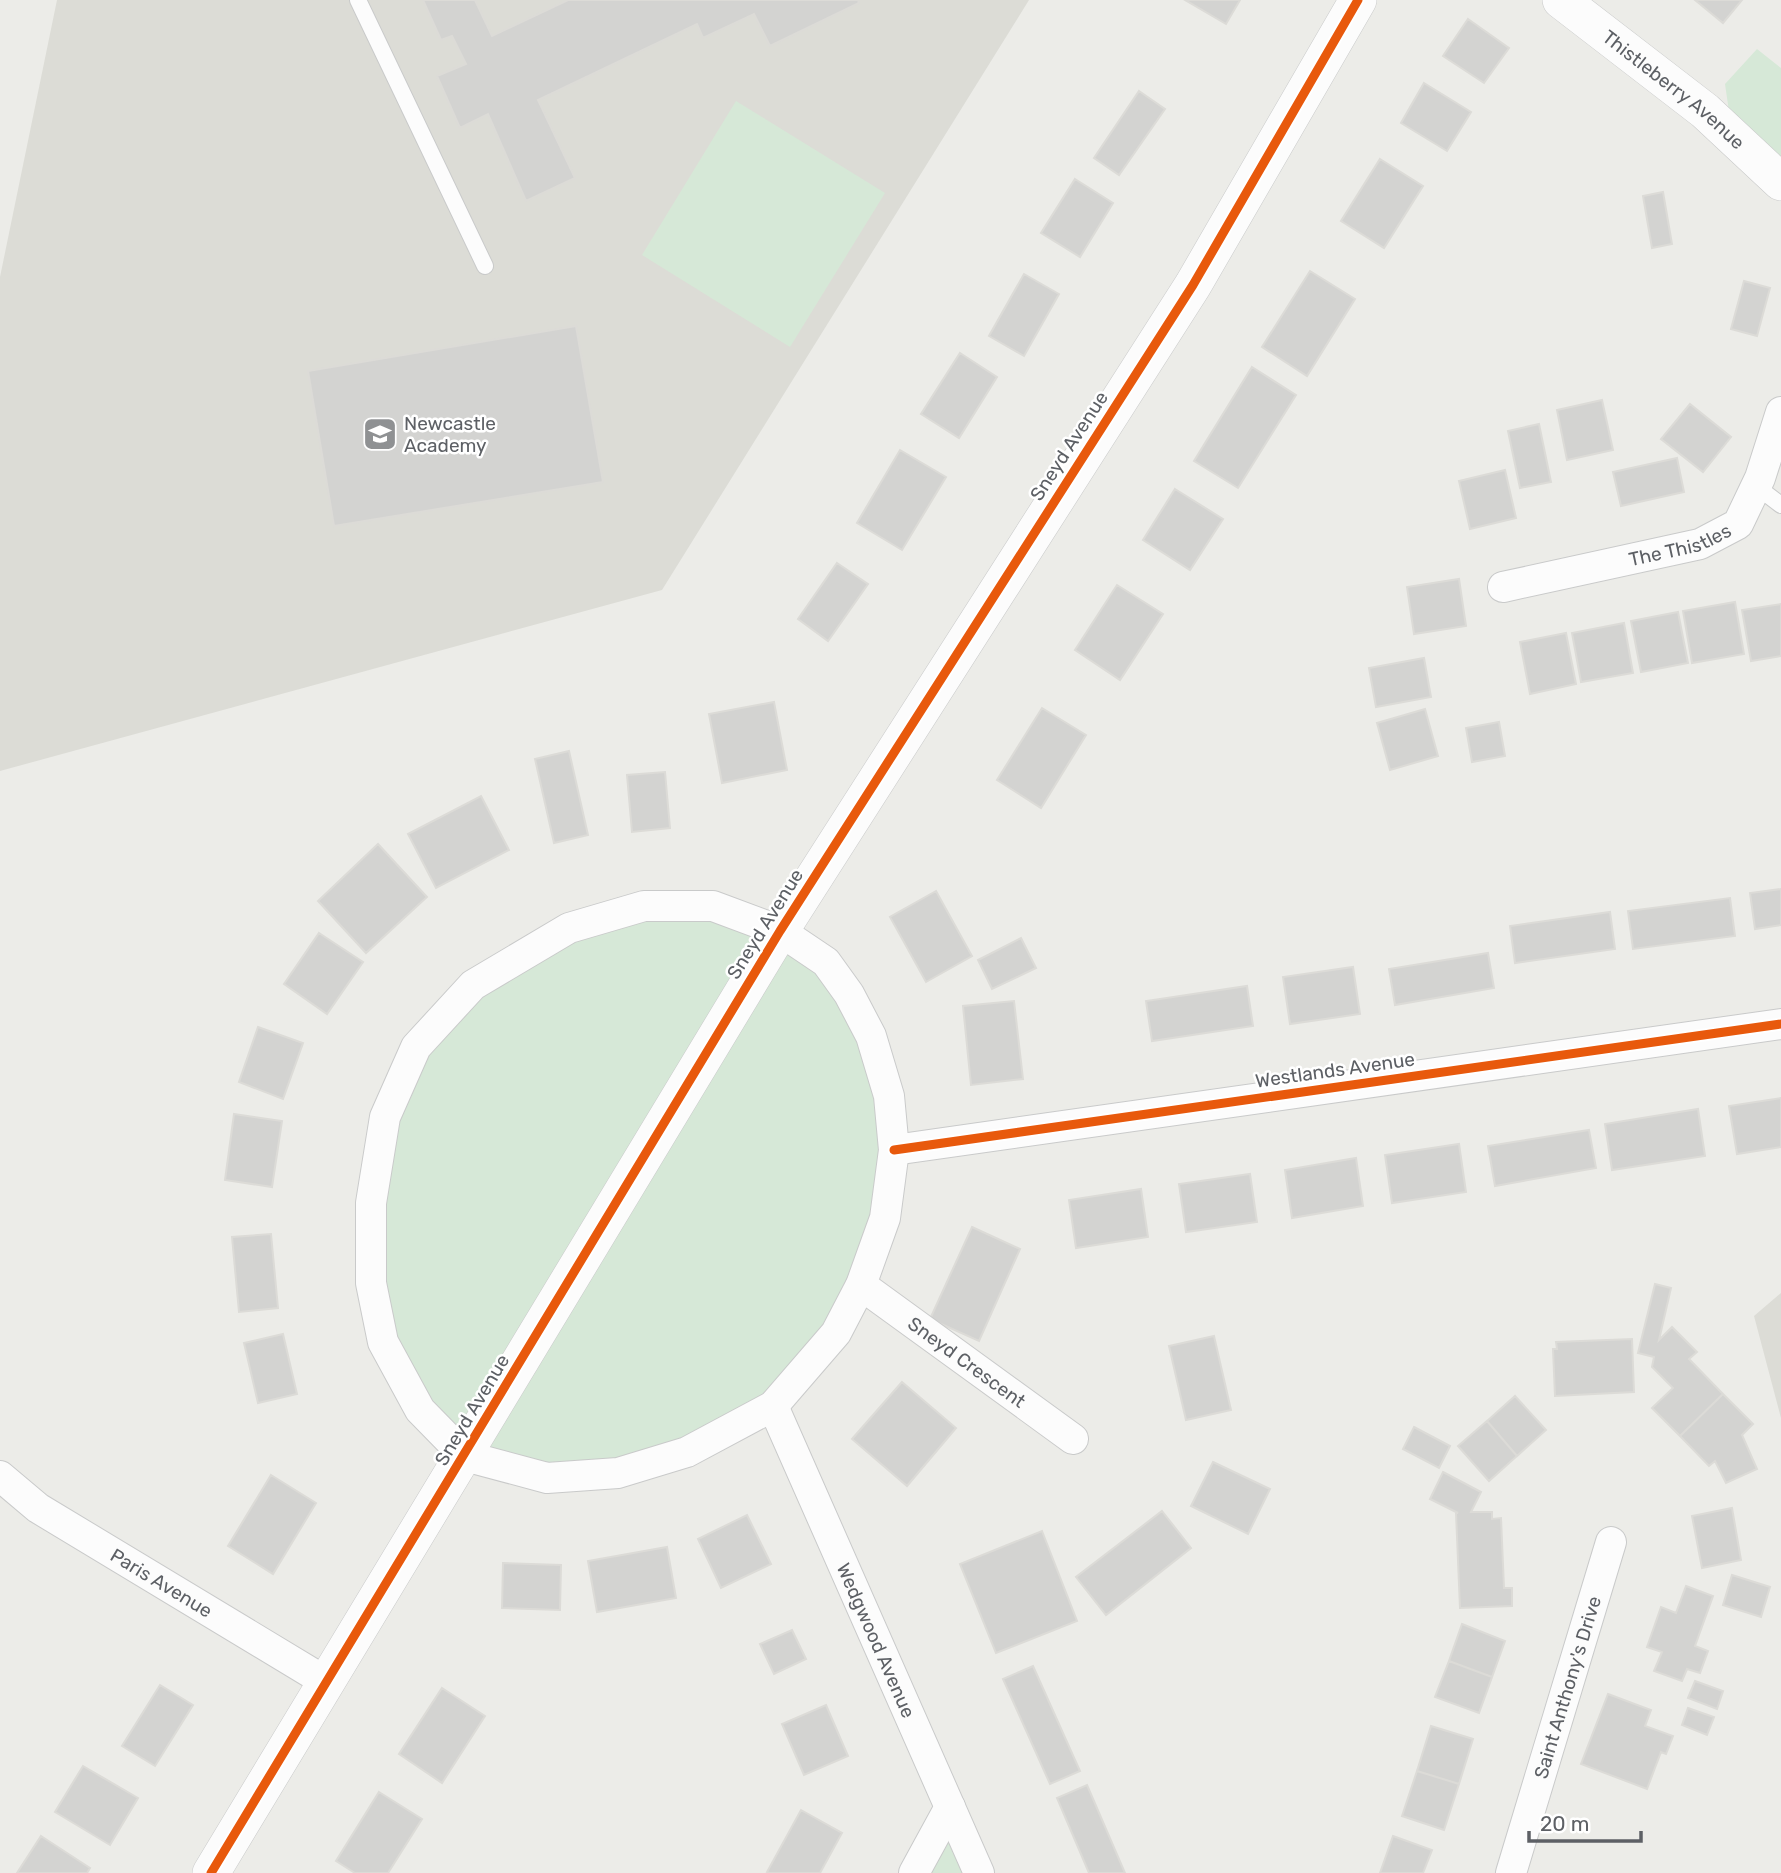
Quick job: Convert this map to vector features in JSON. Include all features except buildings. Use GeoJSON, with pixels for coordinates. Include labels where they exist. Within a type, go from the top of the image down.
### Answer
{"type":"FeatureCollection","features":[{"type":"Feature","properties":{"kind":"street","name":"Sneyd Avenue"},"geometry":{"type":"LineString","coordinates":[[211,1873],[780,931],[1193,285],[1358,0]]}},
{"type":"Feature","properties":{"kind":"street","name":"Thistleberry Avenue"},"geometry":{"type":"LineString","coordinates":[[1561,0],[1705,111],[1781,182]]}},
{"type":"Feature","properties":{"kind":"street","name":"The Thistles"},"geometry":{"type":"LineString","coordinates":[[1503,587],[1700,544],[1738,524],[1756,486],[1781,412]]}},
{"type":"Feature","properties":{"kind":"street","name":"Sneyd Avenue"},"geometry":{"type":"LineString","coordinates":[[644,906],[713,906],[780,931],[827,962],[849,994],[871,1036],[889,1096],[894,1150],[885,1218],[861,1285],[836,1333],[773,1406],[687,1452],[618,1473],[547,1478],[465,1456],[420,1410],[383,1342],[371,1283],[370,1203],[385,1117],[416,1047],[474,985],[569,929],[644,906]]}},
{"type":"Feature","properties":{"kind":"street","name":"Westlands Avenue"},"geometry":{"type":"LineString","coordinates":[[894,1150],[1781,1024]]}},
{"type":"Feature","properties":{"kind":"street","name":"Sneyd Crescent"},"geometry":{"type":"LineString","coordinates":[[861,1285],[1073,1439]]}},
{"type":"Feature","properties":{"kind":"street","name":"Wedgwood Avenue"},"geometry":{"type":"LineString","coordinates":[[773,1406],[979,1873]]}},
{"type":"Feature","properties":{"kind":"street","name":"Paris Avenue"},"geometry":{"type":"LineString","coordinates":[[0,1476],[38,1508],[328,1683]]}},
{"type":"Feature","properties":{"kind":"street","name":"Saint Anthony's Drive"},"geometry":{"type":"LineString","coordinates":[[1511,1873],[1611,1542]]}},
{"type":"Feature","properties":{"kind":"street"},"geometry":{"type":"LineString","coordinates":[[914,1873],[950,1807]]}},
{"type":"Feature","properties":{"kind":"lane"},"geometry":{"type":"LineString","coordinates":[[358,0],[485,266]]}},
{"type":"Feature","properties":{"kind":"lane"},"geometry":{"type":"LineString","coordinates":[[1756,486],[1781,505]]}},
{"type":"Feature","properties":{"kind":"shaded area","name":"Newcastle Academy"},"geometry":{"type":"Polygon","coordinates":[[[57,0],[1029,0],[662,590],[0,771],[0,277],[57,0]]]}},
{"type":"Feature","properties":{"kind":"shaded area"},"geometry":{"type":"Polygon","coordinates":[[[1781,1293],[1781,1418],[1754,1316],[1781,1293]]]}},
{"type":"Feature","properties":{"kind":"green space"},"geometry":{"type":"Polygon","coordinates":[[[1757,49],[1781,68],[1781,180],[1733,139],[1725,84],[1757,49]]]}},
{"type":"Feature","properties":{"kind":"green space"},"geometry":{"type":"Polygon","coordinates":[[[736,101],[885,193],[790,347],[642,255],[736,101]]]}},
{"type":"Feature","properties":{"kind":"green space"},"geometry":{"type":"Polygon","coordinates":[[[713,906],[826,962],[889,1096],[861,1285],[773,1406],[618,1473],[465,1456],[420,1410],[371,1283],[371,1203],[416,1047],[569,928],[713,906]]]}},
{"type":"Feature","properties":{"kind":"green space"},"geometry":{"type":"Polygon","coordinates":[[[950,1807],[979,1873],[914,1873],[950,1807]]]}},
{"type":"Feature","properties":{"kind":"cycle path"},"geometry":{"type":"LineString","coordinates":[[211,1873],[780,931],[1193,285],[1358,0]]}},
{"type":"Feature","properties":{"kind":"cycle path"},"geometry":{"type":"LineString","coordinates":[[894,1150],[1781,1024]]}},
{"type":"Feature","properties":{"kind":"place","name":"Newcastle Academy"},"geometry":{"type":"Point","coordinates":[380,434]}}]}
